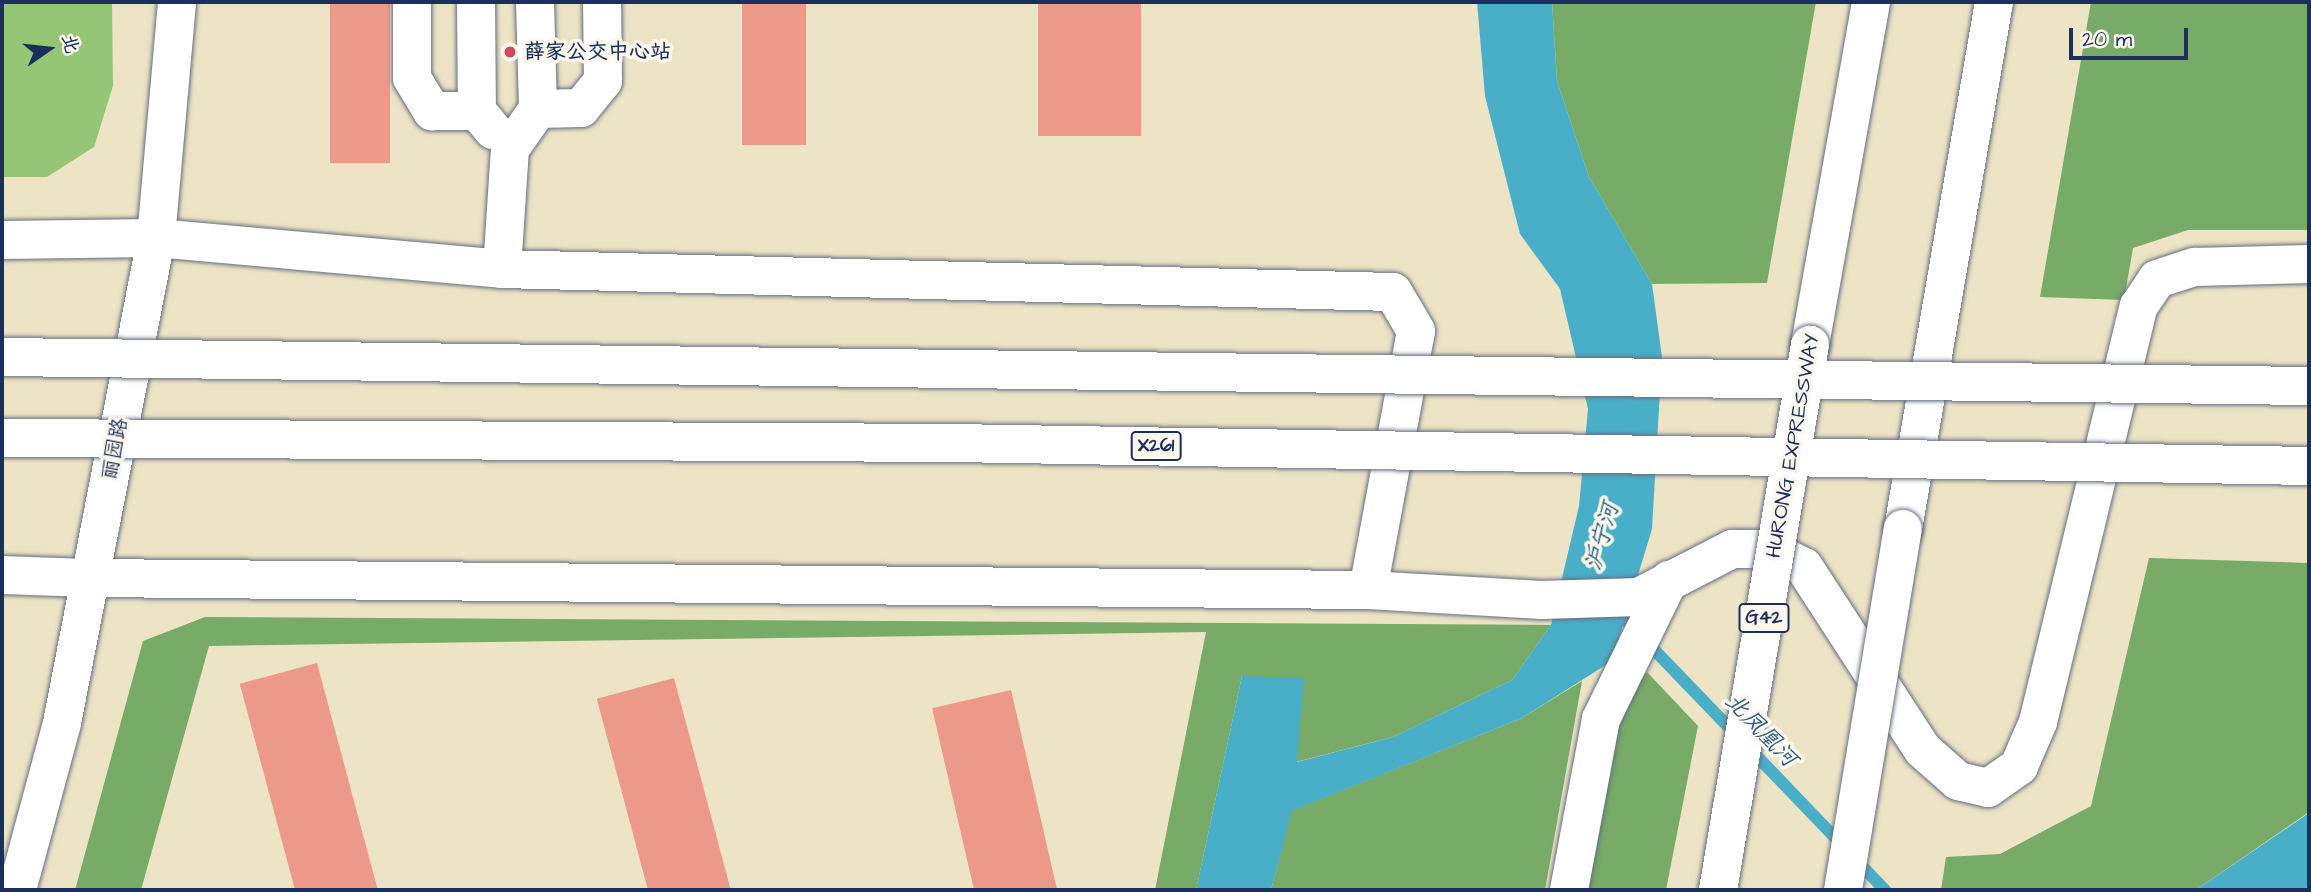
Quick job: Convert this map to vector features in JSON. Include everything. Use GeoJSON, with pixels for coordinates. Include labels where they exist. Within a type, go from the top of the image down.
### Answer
{"type":"FeatureCollection","features":[{"type":"Feature","properties":{"kind":"main road","name":"丽园路"},"geometry":{"type":"LineString","coordinates":[[17,890],[62,723],[156,238],[177,2]]}},
{"type":"Feature","properties":{"kind":"main road"},"geometry":{"type":"LineString","coordinates":[[412,2],[412,78],[432,111],[477,111]]}},
{"type":"Feature","properties":{"kind":"main road"},"geometry":{"type":"LineString","coordinates":[[476,2],[477,111],[510,149]]}},
{"type":"Feature","properties":{"kind":"main road"},"geometry":{"type":"LineString","coordinates":[[502,269],[510,149],[538,109],[535,2]]}},
{"type":"Feature","properties":{"kind":"main road"},"geometry":{"type":"LineString","coordinates":[[538,109],[581,108],[603,81],[602,2]]}},
{"type":"Feature","properties":{"kind":"main road","name":"HURONG EXPRESSWAY"},"geometry":{"type":"LineString","coordinates":[[1718,890],[1871,2]]}},
{"type":"Feature","properties":{"kind":"main road"},"geometry":{"type":"LineString","coordinates":[[1843,890],[1994,2]]}},
{"type":"Feature","properties":{"kind":"main road"},"geometry":{"type":"LineString","coordinates":[[2,240],[156,238],[502,269],[1392,292],[1416,331],[1368,590]]}},
{"type":"Feature","properties":{"kind":"main road"},"geometry":{"type":"LineString","coordinates":[[2,575],[1368,590],[1542,600],[1654,596],[1732,549],[1768,549],[1804,567],[1923,750],[1958,781],[1988,788],[2019,766],[2038,722],[2139,306],[2157,279],[2195,267],[2309,264]]}},
{"type":"Feature","properties":{"kind":"main road"},"geometry":{"type":"LineString","coordinates":[[2,357],[2309,386]]}},
{"type":"Feature","properties":{"kind":"main road","name":"X261"},"geometry":{"type":"LineString","coordinates":[[2,438],[938,443],[2309,466]]}},
{"type":"Feature","properties":{"kind":"main road"},"geometry":{"type":"LineString","coordinates":[[1569,890],[1601,719],[1630,661],[1654,596]]}},
{"type":"Feature","properties":{"kind":"green space"},"geometry":{"type":"Polygon","coordinates":[[[2,2],[112,2],[113,86],[94,147],[47,177],[2,177],[2,2]]]}},
{"type":"Feature","properties":{"kind":"green space"},"geometry":{"type":"Polygon","coordinates":[[[1552,2],[1816,2],[1767,283],[1652,284],[1589,177],[1557,81],[1552,2]]]}},
{"type":"Feature","properties":{"kind":"green space"},"geometry":{"type":"Polygon","coordinates":[[[2091,2],[2309,2],[2309,230],[2188,230],[2133,248],[2124,300],[2040,297],[2091,2]]]}},
{"type":"Feature","properties":{"kind":"green space"},"geometry":{"type":"Polygon","coordinates":[[[2149,558],[2309,563],[2309,812],[2196,890],[1941,890],[1946,857],[2000,854],[2091,806],[2149,558]]]}},
{"type":"Feature","properties":{"kind":"green space"},"geometry":{"type":"Polygon","coordinates":[[[205,617],[1551,625],[1512,680],[1393,737],[1296,762],[1242,676],[1196,890],[1155,890],[1206,632],[209,646],[141,890],[75,890],[143,641],[205,617]]]}},
{"type":"Feature","properties":{"kind":"green space"},"geometry":{"type":"Polygon","coordinates":[[[1647,672],[1698,726],[1666,890],[1587,890],[1622,703],[1647,672]]]}},
{"type":"Feature","properties":{"kind":"green space"},"geometry":{"type":"Polygon","coordinates":[[[1582,681],[1545,890],[1271,890],[1291,811],[1522,718],[1582,681]]]}},
{"type":"Feature","properties":{"kind":"water","name":"沪宁河"},"geometry":{"type":"Polygon","coordinates":[[[1477,2],[1552,2],[1557,81],[1589,177],[1652,284],[1662,357],[1652,529],[1612,661],[1522,718],[1292,811],[1271,890],[1196,890],[1242,676],[1304,678],[1297,762],[1393,737],[1512,680],[1551,625],[1579,506],[1588,409],[1560,289],[1520,234],[1485,96],[1477,2]]]}},
{"type":"Feature","properties":{"kind":"water"},"geometry":{"type":"Polygon","coordinates":[[[2309,813],[2309,886],[2303,890],[2196,890],[2309,813]]]}},
{"type":"Feature","properties":{"kind":"building"},"geometry":{"type":"Polygon","coordinates":[[[742,2],[806,2],[806,145],[742,145],[742,2]]]}},
{"type":"Feature","properties":{"kind":"building"},"geometry":{"type":"Polygon","coordinates":[[[1038,2],[1141,2],[1141,136],[1038,136],[1038,2]]]}},
{"type":"Feature","properties":{"kind":"building"},"geometry":{"type":"Polygon","coordinates":[[[330,4],[390,4],[390,163],[330,163],[330,4]]]}},
{"type":"Feature","properties":{"kind":"building"},"geometry":{"type":"Polygon","coordinates":[[[317,663],[378,890],[295,890],[240,684],[317,663]]]}},
{"type":"Feature","properties":{"kind":"building"},"geometry":{"type":"Polygon","coordinates":[[[674,678],[731,890],[648,890],[597,699],[674,678]]]}},
{"type":"Feature","properties":{"kind":"building"},"geometry":{"type":"Polygon","coordinates":[[[1011,690],[1057,890],[974,890],[932,708],[1011,690]]]}},
{"type":"Feature","properties":{"kind":"waterway","name":"北凤凰河"},"geometry":{"type":"LineString","coordinates":[[1614,608],[1737,736]]}},
{"type":"Feature","properties":{"kind":"waterway","name":"北凤凰河"},"geometry":{"type":"LineString","coordinates":[[1750,749],[1844,847]]}},
{"type":"Feature","properties":{"kind":"waterway","name":"北凤凰河"},"geometry":{"type":"LineString","coordinates":[[1856,860],[1885,890]]}},
{"type":"Feature","properties":{"kind":"place","name":"薛家公交中心站"},"geometry":{"type":"Point","coordinates":[510,52]}}]}
